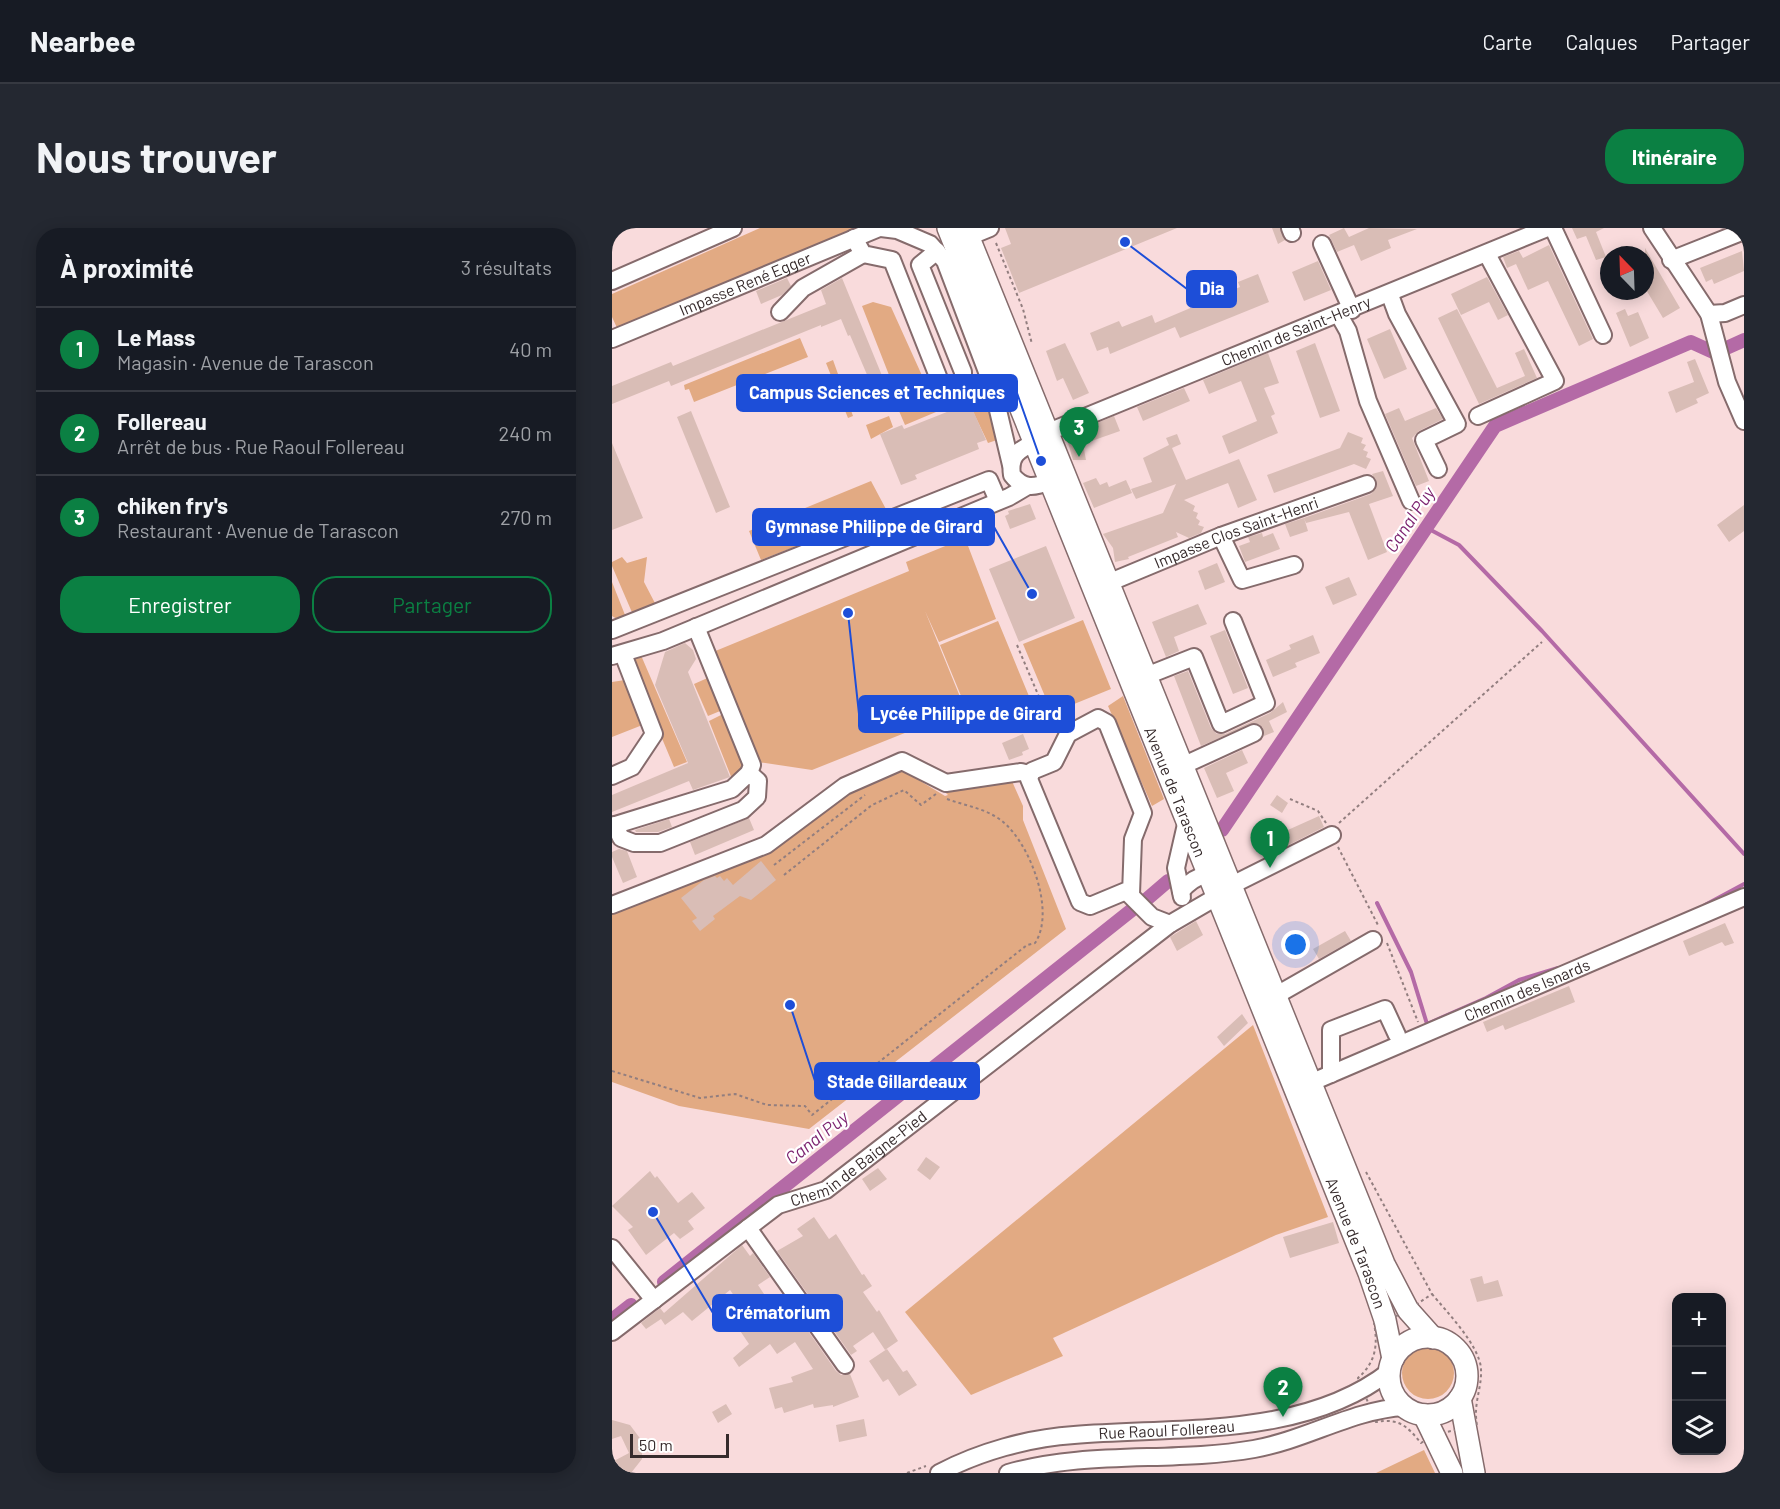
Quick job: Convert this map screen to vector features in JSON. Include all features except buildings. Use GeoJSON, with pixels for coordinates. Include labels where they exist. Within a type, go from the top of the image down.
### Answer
{"type":"FeatureCollection","features":[{"type":"Feature","properties":{"kind":"main road","name":"Avenue de Tarascon"},"geometry":{"type":"LineString","coordinates":[[948,228],[1040,438],[1108,583],[1182,766],[1221,881],[1369,1273],[1385,1320],[1392,1365]]}},
{"type":"Feature","properties":{"kind":"main road","name":"Avenue de Tarascon"},"geometry":{"type":"LineString","coordinates":[[967,232],[1040,438],[1050,481],[1187,820],[1221,881],[1275,996],[1384,1264],[1408,1310],[1433,1338]]}},
{"type":"Feature","properties":{"kind":"main road"},"geometry":{"type":"LineString","coordinates":[[1433,1338],[1454,1347],[1466,1366],[1466,1388],[1460,1398],[1444,1411],[1424,1415],[1404,1407],[1392,1391],[1392,1365],[1410,1342],[1433,1338]]}},
{"type":"Feature","properties":{"kind":"main road"},"geometry":{"type":"LineString","coordinates":[[1460,1398],[1474,1473]]}},
{"type":"Feature","properties":{"kind":"main road"},"geometry":{"type":"LineString","coordinates":[[1424,1415],[1452,1473]]}},
{"type":"Feature","properties":{"kind":"street"},"geometry":{"type":"LineString","coordinates":[[612,281],[733,228]]}},
{"type":"Feature","properties":{"kind":"street"},"geometry":{"type":"LineString","coordinates":[[880,228],[909,235],[930,244],[941,256]]}},
{"type":"Feature","properties":{"kind":"street","name":"Impasse René Egger"},"geometry":{"type":"LineString","coordinates":[[612,339],[880,228]]}},
{"type":"Feature","properties":{"kind":"street"},"geometry":{"type":"LineString","coordinates":[[941,228],[941,256],[992,385],[1012,475],[1026,487]]}},
{"type":"Feature","properties":{"kind":"street"},"geometry":{"type":"LineString","coordinates":[[967,232],[990,228]]}},
{"type":"Feature","properties":{"kind":"street","name":"Chemin de Saint-Henry"},"geometry":{"type":"LineString","coordinates":[[1011,465],[1013,456],[1019,449],[1040,438],[1390,295],[1547,228]]}},
{"type":"Feature","properties":{"kind":"street"},"geometry":{"type":"LineString","coordinates":[[1553,228],[1603,335]]}},
{"type":"Feature","properties":{"kind":"street"},"geometry":{"type":"LineString","coordinates":[[1655,229],[1671,260],[1709,314],[1727,382],[1744,421]]}},
{"type":"Feature","properties":{"kind":"street"},"geometry":{"type":"LineString","coordinates":[[1671,260],[1744,231]]}},
{"type":"Feature","properties":{"kind":"street"},"geometry":{"type":"LineString","coordinates":[[854,238],[862,254]]}},
{"type":"Feature","properties":{"kind":"street"},"geometry":{"type":"LineString","coordinates":[[1322,244],[1346,313],[1348,331],[1368,401],[1411,501]]}},
{"type":"Feature","properties":{"kind":"street"},"geometry":{"type":"LineString","coordinates":[[780,312],[803,288],[862,254],[920,265],[941,256]]}},
{"type":"Feature","properties":{"kind":"street"},"geometry":{"type":"LineString","coordinates":[[1478,416],[1555,381],[1487,254]]}},
{"type":"Feature","properties":{"kind":"street"},"geometry":{"type":"LineString","coordinates":[[892,260],[941,384],[952,386],[963,381],[963,372],[920,265]]}},
{"type":"Feature","properties":{"kind":"street"},"geometry":{"type":"LineString","coordinates":[[1390,295],[1397,314],[1457,424],[1424,440],[1438,469]]}},
{"type":"Feature","properties":{"kind":"street"},"geometry":{"type":"LineString","coordinates":[[1709,314],[1725,313],[1744,305]]}},
{"type":"Feature","properties":{"kind":"street"},"geometry":{"type":"LineString","coordinates":[[612,630],[989,480],[998,501]]}},
{"type":"Feature","properties":{"kind":"street"},"geometry":{"type":"LineString","coordinates":[[612,776],[632,767],[654,734],[618,655],[696,627],[998,501],[1026,487],[1036,487],[1050,481]]}},
{"type":"Feature","properties":{"kind":"street","name":"Impasse Clos Saint-Henri"},"geometry":{"type":"LineString","coordinates":[[1108,583],[1221,536],[1367,484]]}},
{"type":"Feature","properties":{"kind":"street"},"geometry":{"type":"LineString","coordinates":[[1221,536],[1242,580],[1294,565]]}},
{"type":"Feature","properties":{"kind":"street"},"geometry":{"type":"LineString","coordinates":[[1146,676],[1194,657],[1221,724],[1266,703],[1233,621]]}},
{"type":"Feature","properties":{"kind":"street"},"geometry":{"type":"LineString","coordinates":[[696,627],[752,765],[749,773],[732,789],[614,825],[621,838],[634,843],[660,843],[743,810],[757,797],[758,781],[749,773]]}},
{"type":"Feature","properties":{"kind":"street"},"geometry":{"type":"LineString","coordinates":[[612,905],[766,845],[845,786],[902,761],[941,788],[1009,773],[1029,774],[1054,762],[1068,734],[1075,728],[1098,718],[1107,723],[1143,813],[1133,839],[1131,894]]}},
{"type":"Feature","properties":{"kind":"street"},"geometry":{"type":"LineString","coordinates":[[1182,766],[1254,733]]}},
{"type":"Feature","properties":{"kind":"street"},"geometry":{"type":"LineString","coordinates":[[1029,774],[1080,903],[1090,906],[1121,892],[1131,894],[1152,917],[1170,924]]}},
{"type":"Feature","properties":{"kind":"street"},"geometry":{"type":"LineString","coordinates":[[1186,913],[1176,868],[1187,820]]}},
{"type":"Feature","properties":{"kind":"street"},"geometry":{"type":"LineString","coordinates":[[1181,891],[1193,879],[1221,881],[1331,833]]}},
{"type":"Feature","properties":{"kind":"street","name":"Chemin de Baigne-Pied"},"geometry":{"type":"LineString","coordinates":[[612,1332],[778,1205],[826,1190],[1186,913],[1221,881]]}},
{"type":"Feature","properties":{"kind":"street","name":"Chemin des Isnards"},"geometry":{"type":"LineString","coordinates":[[1310,1083],[1744,897]]}},
{"type":"Feature","properties":{"kind":"street"},"geometry":{"type":"LineString","coordinates":[[1275,996],[1379,935]]}},
{"type":"Feature","properties":{"kind":"street"},"geometry":{"type":"LineString","coordinates":[[1331,1074],[1331,1030],[1385,1009],[1396,1035]]}},
{"type":"Feature","properties":{"kind":"street"},"geometry":{"type":"LineString","coordinates":[[748,1228],[845,1365]]}},
{"type":"Feature","properties":{"kind":"street"},"geometry":{"type":"LineString","coordinates":[[612,1248],[654,1300]]}},
{"type":"Feature","properties":{"kind":"street","name":"Rue Raoul Follereau"},"geometry":{"type":"LineString","coordinates":[[939,1473],[974,1457],[1004,1448],[1072,1435],[1223,1428],[1264,1421],[1340,1399],[1363,1388],[1392,1365]]}},
{"type":"Feature","properties":{"kind":"street","name":"Rue Raoul Follereau"},"geometry":{"type":"LineString","coordinates":[[1008,1473],[1047,1464],[1253,1449],[1308,1436],[1372,1412],[1404,1407]]}},
{"type":"Feature","properties":{"kind":"path"},"geometry":{"type":"LineString","coordinates":[[1331,833],[1542,642]]}},
{"type":"Feature","properties":{"kind":"path"},"geometry":{"type":"LineString","coordinates":[[1017,645],[1062,749]]}},
{"type":"Feature","properties":{"kind":"path"},"geometry":{"type":"LineString","coordinates":[[612,1071],[700,1098],[740,1094],[767,1105],[805,1106],[812,1115],[1027,945],[1035,943],[1042,932],[1041,898],[1028,853],[1004,822],[941,788],[921,805],[904,790],[872,805],[784,875]]}},
{"type":"Feature","properties":{"kind":"path"},"geometry":{"type":"LineString","coordinates":[[774,865],[873,790]]}},
{"type":"Feature","properties":{"kind":"path"},"geometry":{"type":"LineString","coordinates":[[1290,799],[1318,811],[1331,833],[1424,1035]]}},
{"type":"Feature","properties":{"kind":"path"},"geometry":{"type":"LineString","coordinates":[[1432,1294],[1474,1350],[1481,1366],[1474,1403],[1477,1425],[1434,1436],[1421,1443],[1409,1428],[1399,1421],[1376,1422],[1358,1378],[1367,1370],[1376,1349],[1374,1323],[1385,1320],[1408,1310],[1432,1294]]}},
{"type":"Feature","properties":{"kind":"shaded area"},"geometry":{"type":"Polygon","coordinates":[[[760,228],[854,228],[618,330],[612,317],[612,294],[760,228]]]}},
{"type":"Feature","properties":{"kind":"shaded area"},"geometry":{"type":"Polygon","coordinates":[[[873,302],[891,307],[929,391],[896,407],[894,400],[898,398],[862,306],[873,302]]]}},
{"type":"Feature","properties":{"kind":"shaded area"},"geometry":{"type":"Polygon","coordinates":[[[800,338],[808,357],[694,402],[689,389],[685,390],[684,385],[800,338]]]}},
{"type":"Feature","properties":{"kind":"shaded area"},"geometry":{"type":"Polygon","coordinates":[[[833,360],[853,416],[848,418],[826,363],[833,360]]]}},
{"type":"Feature","properties":{"kind":"shaded area"},"geometry":{"type":"Polygon","coordinates":[[[981,378],[997,440],[988,443],[967,399],[905,425],[899,411],[981,378]]]}},
{"type":"Feature","properties":{"kind":"shaded area"},"geometry":{"type":"Polygon","coordinates":[[[889,416],[893,427],[871,439],[866,425],[889,416]]]}},
{"type":"Feature","properties":{"kind":"shaded area"},"geometry":{"type":"Polygon","coordinates":[[[871,481],[887,511],[761,560],[749,531],[871,481]]]}},
{"type":"Feature","properties":{"kind":"shaded area"},"geometry":{"type":"Polygon","coordinates":[[[965,538],[996,619],[939,642],[925,611],[965,709],[812,770],[758,762],[713,652],[909,571],[906,562],[965,538]]]}},
{"type":"Feature","properties":{"kind":"shaded area"},"geometry":{"type":"Polygon","coordinates":[[[622,557],[627,563],[647,557],[644,582],[657,607],[634,617],[612,566],[612,562],[622,557]]]}},
{"type":"Feature","properties":{"kind":"shaded area"},"geometry":{"type":"Polygon","coordinates":[[[612,582],[627,620],[620,621],[612,616],[612,582]]]}},
{"type":"Feature","properties":{"kind":"shaded area"},"geometry":{"type":"Polygon","coordinates":[[[1083,620],[1111,689],[1052,713],[1023,644],[1083,620]]]}},
{"type":"Feature","properties":{"kind":"shaded area"},"geometry":{"type":"Polygon","coordinates":[[[998,621],[1031,701],[973,725],[940,645],[998,621]]]}},
{"type":"Feature","properties":{"kind":"shaded area"},"geometry":{"type":"Polygon","coordinates":[[[640,653],[687,762],[674,767],[632,667],[631,661],[640,653]]]}},
{"type":"Feature","properties":{"kind":"shaded area"},"geometry":{"type":"Polygon","coordinates":[[[712,676],[725,709],[708,716],[694,684],[712,676]]]}},
{"type":"Feature","properties":{"kind":"shaded area"},"geometry":{"type":"Polygon","coordinates":[[[625,680],[645,724],[612,737],[612,682],[625,680]]]}},
{"type":"Feature","properties":{"kind":"shaded area"},"geometry":{"type":"Polygon","coordinates":[[[1123,696],[1164,799],[1152,806],[1108,706],[1123,696]]]}},
{"type":"Feature","properties":{"kind":"shaded area"},"geometry":{"type":"Polygon","coordinates":[[[727,712],[747,762],[744,773],[732,779],[709,721],[727,712]]]}},
{"type":"Feature","properties":{"kind":"shaded area"},"geometry":{"type":"Polygon","coordinates":[[[902,770],[945,796],[948,795],[945,792],[1011,779],[1023,806],[1023,820],[1066,929],[809,1129],[679,1106],[612,1082],[612,909],[658,892],[661,895],[769,850],[850,792],[902,770]]]}},
{"type":"Feature","properties":{"kind":"shaded area"},"geometry":{"type":"Polygon","coordinates":[[[1253,1025],[1328,1217],[1276,1235],[1053,1338],[1063,1356],[971,1395],[905,1312],[1253,1025]]]}},
{"type":"Feature","properties":{"kind":"shaded area"},"geometry":{"type":"Polygon","coordinates":[[[1423,1347],[1433,1347],[1447,1354],[1454,1373],[1447,1392],[1433,1399],[1423,1399],[1413,1395],[1406,1388],[1402,1378],[1402,1368],[1406,1358],[1413,1351],[1423,1347]]]}},
{"type":"Feature","properties":{"kind":"shaded area"},"geometry":{"type":"Polygon","coordinates":[[[1424,1450],[1435,1473],[1376,1473],[1424,1450]]]}},
{"type":"Feature","properties":{"kind":"waterway","name":"Canal Puy"},"geometry":{"type":"LineString","coordinates":[[1722,350],[1744,340]]}},
{"type":"Feature","properties":{"kind":"waterway","name":"Canal Puy"},"geometry":{"type":"LineString","coordinates":[[1222,830],[1495,426],[1691,342],[1713,352]]}},
{"type":"Feature","properties":{"kind":"waterway"},"geometry":{"type":"LineString","coordinates":[[1427,528],[1459,545],[1542,631],[1744,854]]}},
{"type":"Feature","properties":{"kind":"waterway","name":"Canal Puy"},"geometry":{"type":"LineString","coordinates":[[1147,899],[1168,881]]}},
{"type":"Feature","properties":{"kind":"waterway"},"geometry":{"type":"LineString","coordinates":[[1705,905],[1744,884]]}},
{"type":"Feature","properties":{"kind":"waterway"},"geometry":{"type":"LineString","coordinates":[[1377,903],[1411,972],[1427,1024],[1486,998],[1519,980],[1558,968]]}},
{"type":"Feature","properties":{"kind":"waterway","name":"Canal Puy"},"geometry":{"type":"LineString","coordinates":[[664,1282],[1133,909]]}},
{"type":"Feature","properties":{"kind":"waterway","name":"Canal Puy"},"geometry":{"type":"LineString","coordinates":[[612,1320],[631,1305]]}},
{"type":"Feature","properties":{"kind":"place","name":"Dia"},"geometry":{"type":"Point","coordinates":[1125,242]}},
{"type":"Feature","properties":{"kind":"place","name":"chiken fry's"},"geometry":{"type":"Point","coordinates":[1079,457]}},
{"type":"Feature","properties":{"kind":"place","name":"Campus Sciences et Techniques"},"geometry":{"type":"Point","coordinates":[1041,461]}},
{"type":"Feature","properties":{"kind":"place","name":"Gymnase Philippe de Girard"},"geometry":{"type":"Point","coordinates":[1032,594]}},
{"type":"Feature","properties":{"kind":"place","name":"Lycée Philippe de Girard"},"geometry":{"type":"Point","coordinates":[848,613]}},
{"type":"Feature","properties":{"kind":"place","name":"Le Mass"},"geometry":{"type":"Point","coordinates":[1270,868]}},
{"type":"Feature","properties":{"kind":"place","name":"Stade Gillardeaux"},"geometry":{"type":"Point","coordinates":[790,1005]}},
{"type":"Feature","properties":{"kind":"place","name":"Crématorium"},"geometry":{"type":"Point","coordinates":[653,1212]}},
{"type":"Feature","properties":{"kind":"place","name":"Follereau"},"geometry":{"type":"Point","coordinates":[1283,1417]}}]}
